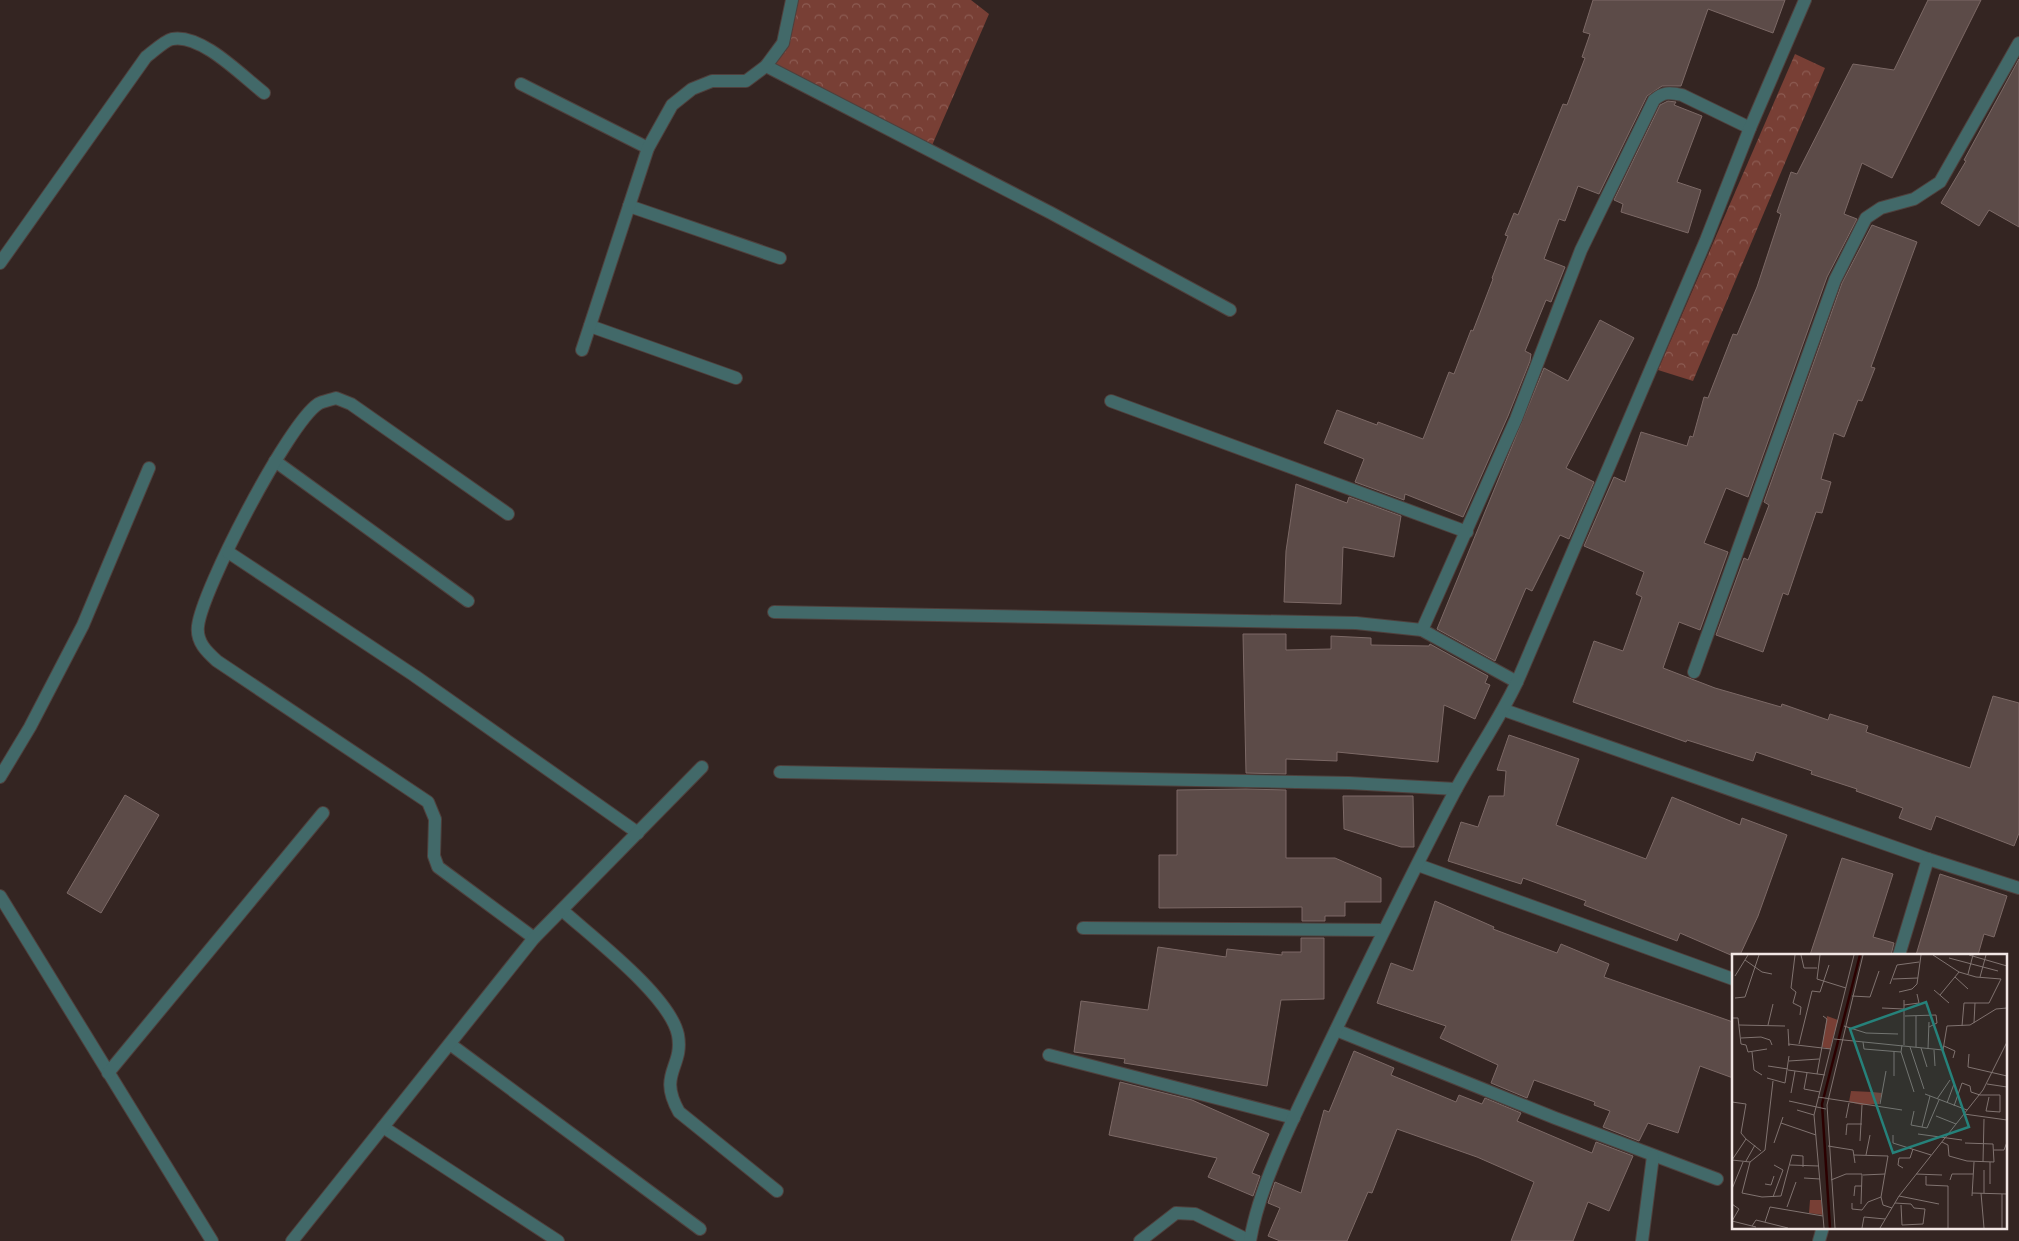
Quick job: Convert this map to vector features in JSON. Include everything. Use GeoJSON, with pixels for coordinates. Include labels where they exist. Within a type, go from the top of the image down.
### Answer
{"type":"FeatureCollection","features":[{"type":"Feature","properties":{"kind":"street"},"geometry":{"type":"LineString","coordinates":[[582,350],[648,148],[672,105],[692,89],[712,81],[746,81],[766,66],[783,43],[792,0]]}},
{"type":"Feature","properties":{"kind":"street"},"geometry":{"type":"LineString","coordinates":[[1140,1241],[1176,1213],[1195,1214],[1250,1241],[1255,1212],[1294,1118],[1383,930],[1456,789],[1504,710],[1517,682],[1706,240],[1750,128],[1805,0]]}},
{"type":"Feature","properties":{"kind":"street"},"geometry":{"type":"LineString","coordinates":[[0,263],[146,57],[171,39],[192,40],[211,51],[264,93]]}},
{"type":"Feature","properties":{"kind":"street"},"geometry":{"type":"LineString","coordinates":[[1694,672],[1835,280],[1866,218],[1881,208],[1914,199],[1940,182],[2019,43]]}},
{"type":"Feature","properties":{"kind":"street"},"geometry":{"type":"LineString","coordinates":[[766,66],[851,112],[1050,213],[1230,310]]}},
{"type":"Feature","properties":{"kind":"street"},"geometry":{"type":"LineString","coordinates":[[521,84],[648,148]]}},
{"type":"Feature","properties":{"kind":"street"},"geometry":{"type":"LineString","coordinates":[[1422,630],[1516,419],[1581,250],[1654,100],[1662,94],[1682,95],[1750,128]]}},
{"type":"Feature","properties":{"kind":"street"},"geometry":{"type":"LineString","coordinates":[[629,206],[780,258]]}},
{"type":"Feature","properties":{"kind":"street"},"geometry":{"type":"LineString","coordinates":[[590,326],[736,378]]}},
{"type":"Feature","properties":{"kind":"street"},"geometry":{"type":"LineString","coordinates":[[508,514],[351,404],[336,398],[318,404],[299,425],[275,461],[228,552],[202,608],[197,628],[202,646],[217,661],[428,802],[435,819],[434,856],[438,868],[534,938]]}},
{"type":"Feature","properties":{"kind":"street"},"geometry":{"type":"LineString","coordinates":[[1110,402],[1467,532]]}},
{"type":"Feature","properties":{"kind":"street"},"geometry":{"type":"LineString","coordinates":[[275,461],[468,601]]}},
{"type":"Feature","properties":{"kind":"street"},"geometry":{"type":"LineString","coordinates":[[0,777],[30,728],[83,625],[149,468]]}},
{"type":"Feature","properties":{"kind":"street"},"geometry":{"type":"LineString","coordinates":[[228,552],[415,676],[638,833]]}},
{"type":"Feature","properties":{"kind":"street"},"geometry":{"type":"LineString","coordinates":[[774,612],[1321,622],[1422,630],[1517,682]]}},
{"type":"Feature","properties":{"kind":"street"},"geometry":{"type":"LineString","coordinates":[[1504,710],[1928,859],[2019,888]]}},
{"type":"Feature","properties":{"kind":"street"},"geometry":{"type":"LineString","coordinates":[[292,1241],[534,938],[702,767]]}},
{"type":"Feature","properties":{"kind":"street"},"geometry":{"type":"LineString","coordinates":[[780,772],[1349,783],[1456,789]]}},
{"type":"Feature","properties":{"kind":"street"},"geometry":{"type":"LineString","coordinates":[[108,1073],[323,813]]}},
{"type":"Feature","properties":{"kind":"street"},"geometry":{"type":"LineString","coordinates":[[1899,954],[1928,859]]}},
{"type":"Feature","properties":{"kind":"street"},"geometry":{"type":"LineString","coordinates":[[1418,865],[1732,978]]}},
{"type":"Feature","properties":{"kind":"street"},"geometry":{"type":"LineString","coordinates":[[0,896],[209,1239]]}},
{"type":"Feature","properties":{"kind":"street"},"geometry":{"type":"LineString","coordinates":[[562,910],[645,985],[669,1012],[678,1035],[677,1056],[670,1079],[671,1097],[679,1112],[777,1191]]}},
{"type":"Feature","properties":{"kind":"street"},"geometry":{"type":"LineString","coordinates":[[1083,928],[1383,930]]}},
{"type":"Feature","properties":{"kind":"street"},"geometry":{"type":"LineString","coordinates":[[1336,1030],[1653,1156],[1716,1179]]}},
{"type":"Feature","properties":{"kind":"street"},"geometry":{"type":"LineString","coordinates":[[450,1044],[700,1229]]}},
{"type":"Feature","properties":{"kind":"street"},"geometry":{"type":"LineString","coordinates":[[1050,1055],[1294,1118]]}},
{"type":"Feature","properties":{"kind":"street"},"geometry":{"type":"LineString","coordinates":[[384,1127],[558,1241]]}},
{"type":"Feature","properties":{"kind":"street"},"geometry":{"type":"LineString","coordinates":[[1642,1241],[1653,1156]]}},
{"type":"Feature","properties":{"kind":"street"},"geometry":{"type":"LineString","coordinates":[[1819,1241],[1823,1228]]}},
{"type":"Feature","properties":{"kind":"green space"},"geometry":{"type":"Polygon","coordinates":[[[795,0],[971,0],[989,14],[930,150],[769,66],[795,0]]]}},
{"type":"Feature","properties":{"kind":"green space"},"geometry":{"type":"Polygon","coordinates":[[[1795,54],[1825,68],[1693,381],[1658,370],[1795,54]]]}},
{"type":"Feature","properties":{"kind":"building"},"geometry":{"type":"Polygon","coordinates":[[[1593,0],[1785,0],[1773,33],[1708,9],[1681,86],[1662,86],[1647,96],[1599,194],[1578,186],[1565,221],[1559,219],[1544,259],[1565,267],[1551,302],[1546,300],[1525,351],[1531,354],[1530,361],[1463,517],[1405,494],[1404,500],[1355,482],[1364,459],[1324,443],[1337,410],[1377,425],[1378,422],[1423,439],[1449,372],[1454,374],[1471,330],[1473,331],[1508,236],[1505,235],[1514,213],[1518,215],[1563,104],[1567,105],[1585,58],[1582,57],[1590,34],[1583,32],[1593,0]]]}},
{"type":"Feature","properties":{"kind":"building"},"geometry":{"type":"Polygon","coordinates":[[[1928,0],[1981,0],[1892,178],[1862,163],[1844,214],[1857,219],[1827,277],[1748,497],[1726,488],[1704,543],[1728,552],[1700,630],[1679,622],[1663,668],[1715,688],[1781,707],[1782,704],[1828,720],[1830,714],[1868,726],[1866,732],[1970,768],[1993,696],[2019,703],[2019,833],[2014,846],[1936,816],[1931,830],[1899,818],[1903,808],[1856,791],[1857,789],[1811,774],[1812,771],[1756,752],[1753,761],[1687,740],[1686,742],[1573,702],[1594,641],[1623,651],[1642,597],[1636,594],[1644,572],[1584,546],[1614,477],[1625,482],[1641,432],[1687,446],[1690,436],[1693,437],[1704,397],[1708,398],[1733,334],[1737,335],[1757,287],[1781,214],[1777,212],[1791,172],[1797,174],[1853,64],[1894,70],[1928,0]]]}},
{"type":"Feature","properties":{"kind":"building"},"geometry":{"type":"Polygon","coordinates":[[[2019,59],[2019,227],[1989,210],[1979,226],[1941,203],[1966,161],[1964,160],[2019,59]]]}},
{"type":"Feature","properties":{"kind":"building"},"geometry":{"type":"Polygon","coordinates":[[[1668,101],[1676,102],[1674,105],[1702,116],[1677,182],[1701,190],[1688,233],[1621,212],[1623,204],[1614,200],[1660,105],[1668,101]]]}},
{"type":"Feature","properties":{"kind":"building"},"geometry":{"type":"Polygon","coordinates":[[[1872,225],[1917,242],[1871,367],[1875,368],[1862,401],[1858,400],[1844,437],[1834,433],[1821,479],[1831,482],[1822,513],[1816,512],[1788,595],[1783,593],[1763,652],[1716,635],[1744,558],[1748,560],[1769,505],[1764,502],[1842,283],[1872,225]]]}},
{"type":"Feature","properties":{"kind":"building"},"geometry":{"type":"Polygon","coordinates":[[[1600,320],[1634,338],[1566,468],[1594,482],[1569,539],[1560,535],[1532,591],[1526,588],[1495,661],[1437,629],[1544,368],[1568,381],[1600,320]]]}},
{"type":"Feature","properties":{"kind":"building"},"geometry":{"type":"Polygon","coordinates":[[[1296,484],[1347,503],[1349,497],[1401,516],[1394,557],[1343,547],[1341,604],[1284,602],[1286,551],[1296,484]]]}},
{"type":"Feature","properties":{"kind":"building"},"geometry":{"type":"Polygon","coordinates":[[[1243,634],[1286,634],[1286,650],[1331,649],[1331,636],[1371,638],[1371,645],[1429,646],[1430,644],[1488,676],[1485,683],[1490,685],[1475,719],[1444,705],[1438,762],[1337,752],[1337,761],[1286,759],[1286,774],[1246,773],[1243,634]]]}},
{"type":"Feature","properties":{"kind":"building"},"geometry":{"type":"Polygon","coordinates":[[[1509,735],[1579,759],[1556,825],[1646,859],[1672,797],[1740,825],[1742,818],[1787,835],[1758,916],[1740,954],[1732,954],[1732,956],[1680,933],[1677,941],[1584,905],[1586,901],[1523,878],[1521,884],[1448,861],[1461,822],[1478,827],[1489,796],[1504,796],[1506,771],[1497,770],[1509,735]]]}},
{"type":"Feature","properties":{"kind":"building"},"geometry":{"type":"Polygon","coordinates":[[[1177,790],[1286,790],[1286,858],[1335,858],[1381,878],[1381,902],[1345,902],[1345,916],[1325,916],[1325,921],[1302,921],[1302,907],[1159,908],[1159,855],[1177,855],[1177,790]]]}},
{"type":"Feature","properties":{"kind":"building"},"geometry":{"type":"Polygon","coordinates":[[[125,795],[159,815],[101,913],[67,893],[125,795]]]}},
{"type":"Feature","properties":{"kind":"building"},"geometry":{"type":"Polygon","coordinates":[[[1343,796],[1413,796],[1414,847],[1401,847],[1344,829],[1343,796]]]}},
{"type":"Feature","properties":{"kind":"building"},"geometry":{"type":"Polygon","coordinates":[[[1842,858],[1893,874],[1873,937],[1894,943],[1891,954],[1810,954],[1842,858]]]}},
{"type":"Feature","properties":{"kind":"building"},"geometry":{"type":"Polygon","coordinates":[[[1940,874],[2007,896],[1994,937],[1984,934],[1978,954],[1916,954],[1940,874]]]}},
{"type":"Feature","properties":{"kind":"building"},"geometry":{"type":"Polygon","coordinates":[[[1435,901],[1494,927],[1493,929],[1557,953],[1561,944],[1609,964],[1604,977],[1732,1022],[1732,1078],[1700,1066],[1678,1133],[1648,1123],[1639,1141],[1603,1127],[1610,1111],[1594,1105],[1595,1102],[1534,1080],[1527,1098],[1491,1083],[1498,1065],[1440,1038],[1446,1026],[1377,1003],[1391,963],[1413,971],[1435,901]]]}},
{"type":"Feature","properties":{"kind":"building"},"geometry":{"type":"Polygon","coordinates":[[[1301,938],[1324,938],[1324,999],[1281,1000],[1267,1086],[1124,1063],[1125,1059],[1074,1052],[1081,1001],[1148,1010],[1158,947],[1226,957],[1227,949],[1282,955],[1282,952],[1301,952],[1301,938]]]}},
{"type":"Feature","properties":{"kind":"building"},"geometry":{"type":"Polygon","coordinates":[[[1354,1051],[1394,1068],[1391,1075],[1456,1102],[1459,1095],[1482,1104],[1485,1098],[1521,1113],[1517,1121],[1592,1153],[1596,1142],[1633,1156],[1609,1211],[1588,1202],[1573,1241],[1511,1241],[1534,1182],[1477,1157],[1397,1129],[1372,1193],[1368,1192],[1347,1241],[1280,1241],[1268,1236],[1280,1208],[1268,1203],[1275,1182],[1301,1193],[1324,1110],[1329,1112],[1354,1051]]]}},
{"type":"Feature","properties":{"kind":"building"},"geometry":{"type":"Polygon","coordinates":[[[1120,1082],[1192,1100],[1269,1134],[1252,1173],[1260,1176],[1253,1196],[1208,1177],[1217,1158],[1109,1135],[1120,1082]]]}}]}
